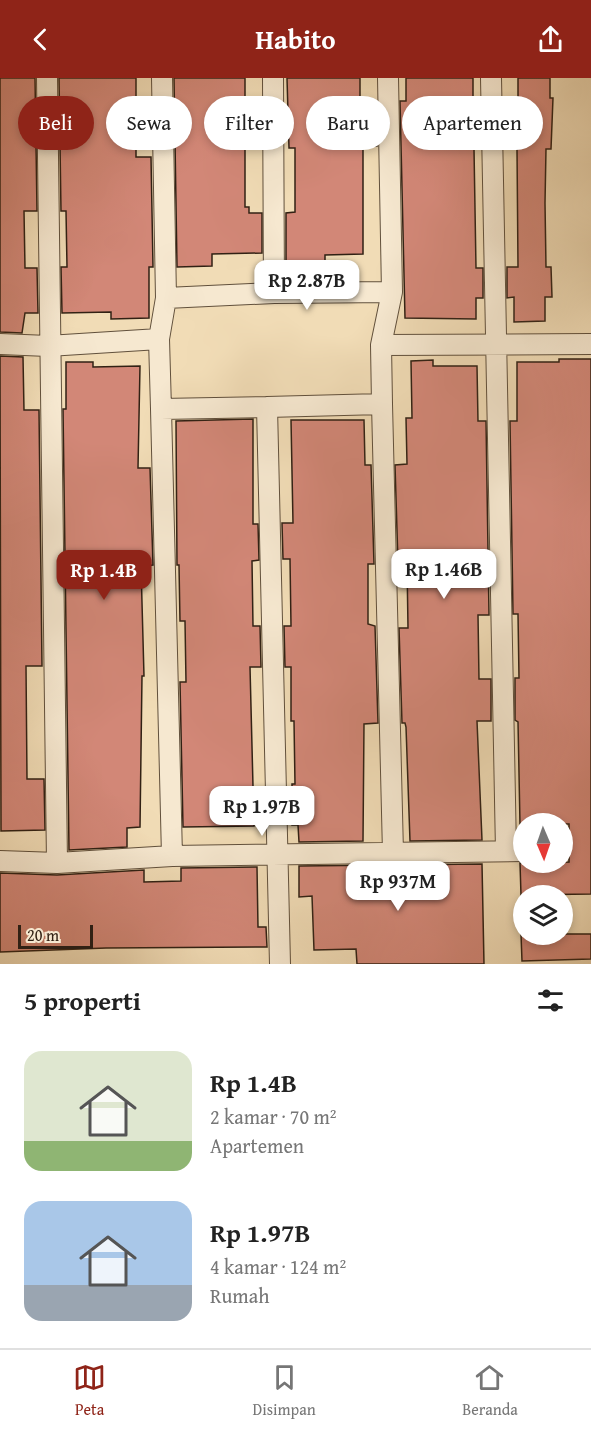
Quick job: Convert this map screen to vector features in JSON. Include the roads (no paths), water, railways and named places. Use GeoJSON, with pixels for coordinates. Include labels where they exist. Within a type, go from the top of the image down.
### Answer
{"type":"FeatureCollection","features":[{"type":"Feature","properties":{"kind":"street"},"geometry":{"type":"LineString","coordinates":[[47,78],[48,346],[57,863]]}},
{"type":"Feature","properties":{"kind":"street"},"geometry":{"type":"LineString","coordinates":[[162,78],[166,298],[159,339],[172,856]]}},
{"type":"Feature","properties":{"kind":"street"},"geometry":{"type":"LineString","coordinates":[[273,78],[274,293]]}},
{"type":"Feature","properties":{"kind":"street"},"geometry":{"type":"LineString","coordinates":[[388,78],[392,292],[381,345],[393,853]]}},
{"type":"Feature","properties":{"kind":"street"},"geometry":{"type":"LineString","coordinates":[[491,78],[495,346],[513,813]]}},
{"type":"Feature","properties":{"kind":"street"},"geometry":{"type":"LineString","coordinates":[[166,298],[274,293],[392,292]]}},
{"type":"Feature","properties":{"kind":"street"},"geometry":{"type":"LineString","coordinates":[[0,344],[48,346],[159,339]]}},
{"type":"Feature","properties":{"kind":"street"},"geometry":{"type":"LineString","coordinates":[[381,345],[591,344]]}},
{"type":"Feature","properties":{"kind":"street"},"geometry":{"type":"LineString","coordinates":[[161,409],[382,404]]}},
{"type":"Feature","properties":{"kind":"street"},"geometry":{"type":"LineString","coordinates":[[267,407],[280,964]]}},
{"type":"Feature","properties":{"kind":"street"},"geometry":{"type":"LineString","coordinates":[[0,861],[57,863],[172,856],[513,851]]}}]}
